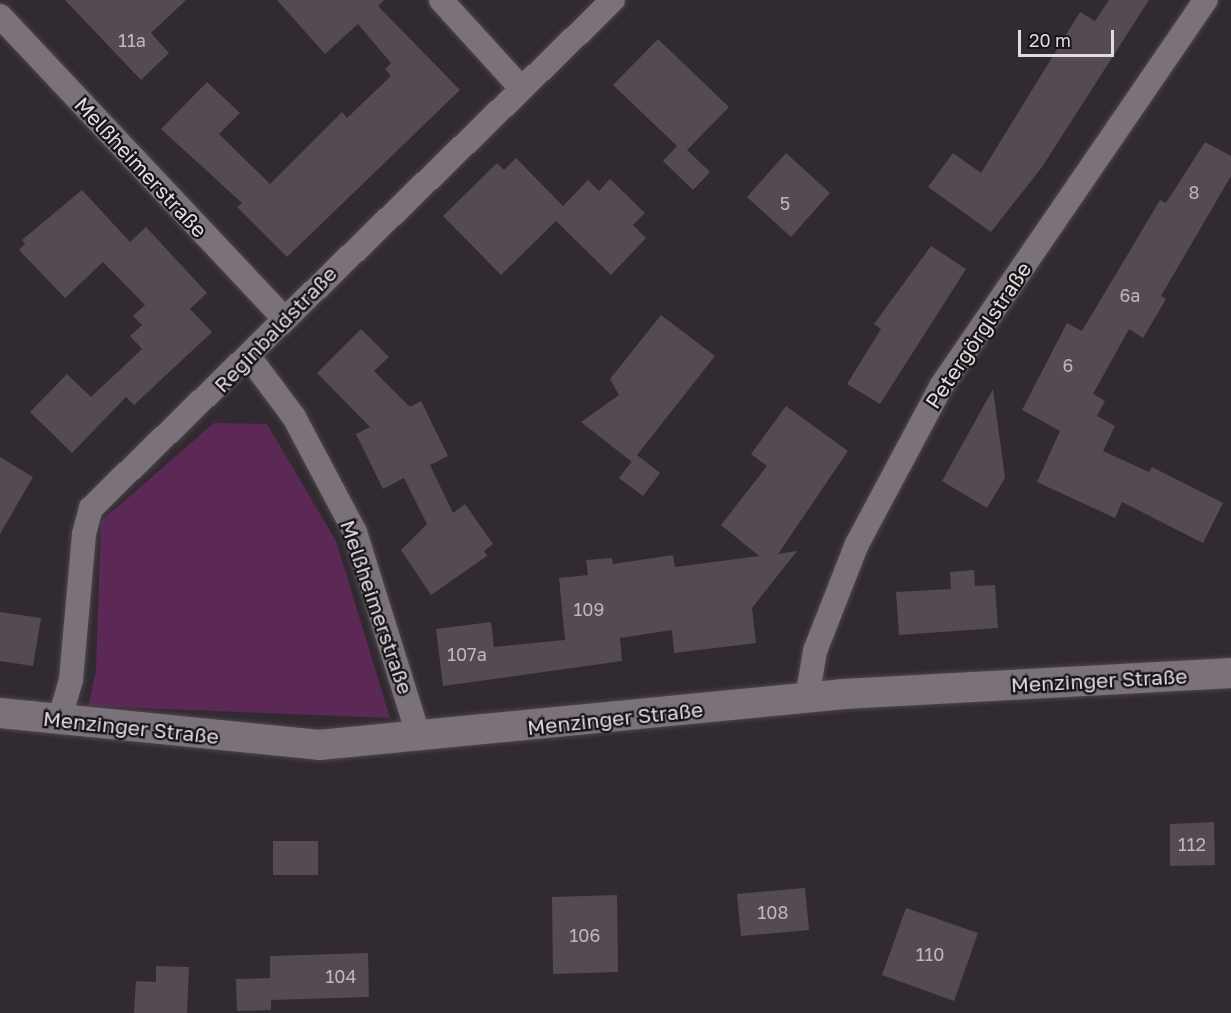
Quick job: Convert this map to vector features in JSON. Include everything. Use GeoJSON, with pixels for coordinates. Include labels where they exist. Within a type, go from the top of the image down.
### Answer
{"type":"FeatureCollection","features":[{"type":"Feature","properties":{"kind":"street"},"geometry":{"type":"LineString","coordinates":[[441,0],[522,89]]}},
{"type":"Feature","properties":{"kind":"street","name":"Reginbaldstraße"},"geometry":{"type":"LineString","coordinates":[[59,721],[71,680],[84,534],[91,508],[250,358],[284,317],[613,0]]}},
{"type":"Feature","properties":{"kind":"street","name":"Petergörglstraße"},"geometry":{"type":"LineString","coordinates":[[807,698],[815,651],[857,544],[942,385],[1206,0]]}},
{"type":"Feature","properties":{"kind":"street","name":"Melßheimerstraße"},"geometry":{"type":"LineString","coordinates":[[0,16],[284,317]]}},
{"type":"Feature","properties":{"kind":"street","name":"Melßheimerstraße"},"geometry":{"type":"LineString","coordinates":[[250,358],[294,417],[355,532],[419,738]]}},
{"type":"Feature","properties":{"kind":"street","name":"Menzinger Straße"},"geometry":{"type":"LineString","coordinates":[[0,713],[59,721],[319,745],[419,738],[807,698],[1231,673]]}},
{"type":"Feature","properties":{"kind":"shaded area"},"geometry":{"type":"Polygon","coordinates":[[[214,423],[267,424],[336,541],[390,718],[88,706],[96,672],[101,521],[214,423]]]}},
{"type":"Feature","properties":{"kind":"building"},"geometry":{"type":"Polygon","coordinates":[[[65,0],[186,0],[151,33],[169,53],[141,80],[65,0]]]}},
{"type":"Feature","properties":{"kind":"building"},"geometry":{"type":"Polygon","coordinates":[[[277,0],[384,0],[378,6],[460,90],[287,257],[237,207],[242,203],[161,129],[207,82],[240,113],[219,134],[270,184],[342,112],[347,118],[391,76],[385,69],[391,63],[358,24],[325,54],[277,0]]]}},
{"type":"Feature","properties":{"kind":"building"},"geometry":{"type":"Polygon","coordinates":[[[1109,0],[1149,0],[1042,167],[991,232],[928,187],[953,153],[981,173],[1080,12],[1095,21],[1109,0]]]}},
{"type":"Feature","properties":{"kind":"building"},"geometry":{"type":"Polygon","coordinates":[[[658,39],[729,107],[687,150],[710,172],[693,190],[663,161],[677,146],[613,85],[658,39]]]}},
{"type":"Feature","properties":{"kind":"building"},"geometry":{"type":"Polygon","coordinates":[[[1205,142],[1231,156],[1231,176],[1161,296],[1166,299],[1143,338],[1129,329],[1093,394],[1105,401],[1097,416],[1115,426],[1103,451],[1149,472],[1152,467],[1223,503],[1203,543],[1122,502],[1115,518],[1037,482],[1060,431],[1022,410],[1067,323],[1082,331],[1160,200],[1166,203],[1205,142]]]}},
{"type":"Feature","properties":{"kind":"building"},"geometry":{"type":"Polygon","coordinates":[[[786,153],[830,193],[791,237],[747,197],[786,153]]]}},
{"type":"Feature","properties":{"kind":"building"},"geometry":{"type":"Polygon","coordinates":[[[516,158],[563,206],[588,180],[599,191],[610,179],[645,213],[633,225],[646,238],[611,275],[556,221],[501,275],[443,216],[497,163],[504,170],[516,158]]]}},
{"type":"Feature","properties":{"kind":"building"},"geometry":{"type":"Polygon","coordinates":[[[82,190],[130,242],[146,227],[207,293],[190,309],[212,332],[134,405],[126,397],[72,453],[30,412],[67,374],[91,397],[142,349],[130,336],[142,325],[133,316],[145,305],[103,262],[65,298],[19,250],[25,244],[22,240],[82,190]]]}},
{"type":"Feature","properties":{"kind":"building"},"geometry":{"type":"Polygon","coordinates":[[[931,246],[966,269],[880,404],[847,384],[881,329],[874,324],[931,246]]]}},
{"type":"Feature","properties":{"kind":"building"},"geometry":{"type":"Polygon","coordinates":[[[661,315],[715,356],[637,455],[660,473],[643,496],[619,478],[632,462],[581,422],[619,395],[610,379],[661,315]]]}},
{"type":"Feature","properties":{"kind":"building"},"geometry":{"type":"Polygon","coordinates":[[[361,329],[389,357],[374,371],[410,407],[421,401],[448,456],[430,465],[453,513],[465,504],[493,544],[484,551],[487,556],[431,595],[401,550],[427,524],[404,478],[383,489],[356,434],[370,427],[317,373],[361,329]]]}},
{"type":"Feature","properties":{"kind":"building"},"geometry":{"type":"Polygon","coordinates":[[[993,389],[1005,478],[987,508],[942,481],[993,389]]]}},
{"type":"Feature","properties":{"kind":"building"},"geometry":{"type":"Polygon","coordinates":[[[786,406],[848,451],[778,554],[797,551],[752,608],[756,643],[674,653],[672,630],[620,638],[622,661],[443,686],[436,629],[491,622],[494,647],[565,640],[559,578],[588,575],[586,560],[612,558],[613,564],[673,555],[675,567],[759,556],[721,525],[767,466],[751,454],[786,406]]]}},
{"type":"Feature","properties":{"kind":"building"},"geometry":{"type":"Polygon","coordinates":[[[0,457],[33,477],[0,534],[0,457]]]}},
{"type":"Feature","properties":{"kind":"building"},"geometry":{"type":"Polygon","coordinates":[[[974,570],[975,586],[995,585],[998,628],[899,635],[896,592],[951,589],[950,572],[974,570]]]}},
{"type":"Feature","properties":{"kind":"building"},"geometry":{"type":"Polygon","coordinates":[[[0,612],[41,618],[33,666],[0,661],[0,612]]]}},
{"type":"Feature","properties":{"kind":"building"},"geometry":{"type":"Polygon","coordinates":[[[1214,822],[1215,865],[1170,866],[1170,824],[1214,822]]]}},
{"type":"Feature","properties":{"kind":"building"},"geometry":{"type":"Polygon","coordinates":[[[273,841],[318,841],[318,875],[273,875],[273,841]]]}},
{"type":"Feature","properties":{"kind":"building"},"geometry":{"type":"Polygon","coordinates":[[[805,888],[809,930],[741,936],[737,894],[805,888]]]}},
{"type":"Feature","properties":{"kind":"building"},"geometry":{"type":"Polygon","coordinates":[[[617,895],[618,972],[553,974],[552,897],[617,895]]]}},
{"type":"Feature","properties":{"kind":"building"},"geometry":{"type":"Polygon","coordinates":[[[906,908],[978,933],[954,1001],[882,975],[906,908]]]}},
{"type":"Feature","properties":{"kind":"building"},"geometry":{"type":"Polygon","coordinates":[[[368,953],[369,997],[271,1000],[271,1010],[237,1011],[236,979],[270,978],[270,956],[368,953]]]}},
{"type":"Feature","properties":{"kind":"building"},"geometry":{"type":"Polygon","coordinates":[[[156,966],[189,967],[187,1013],[134,1013],[136,981],[156,982],[156,966]]]}}]}
